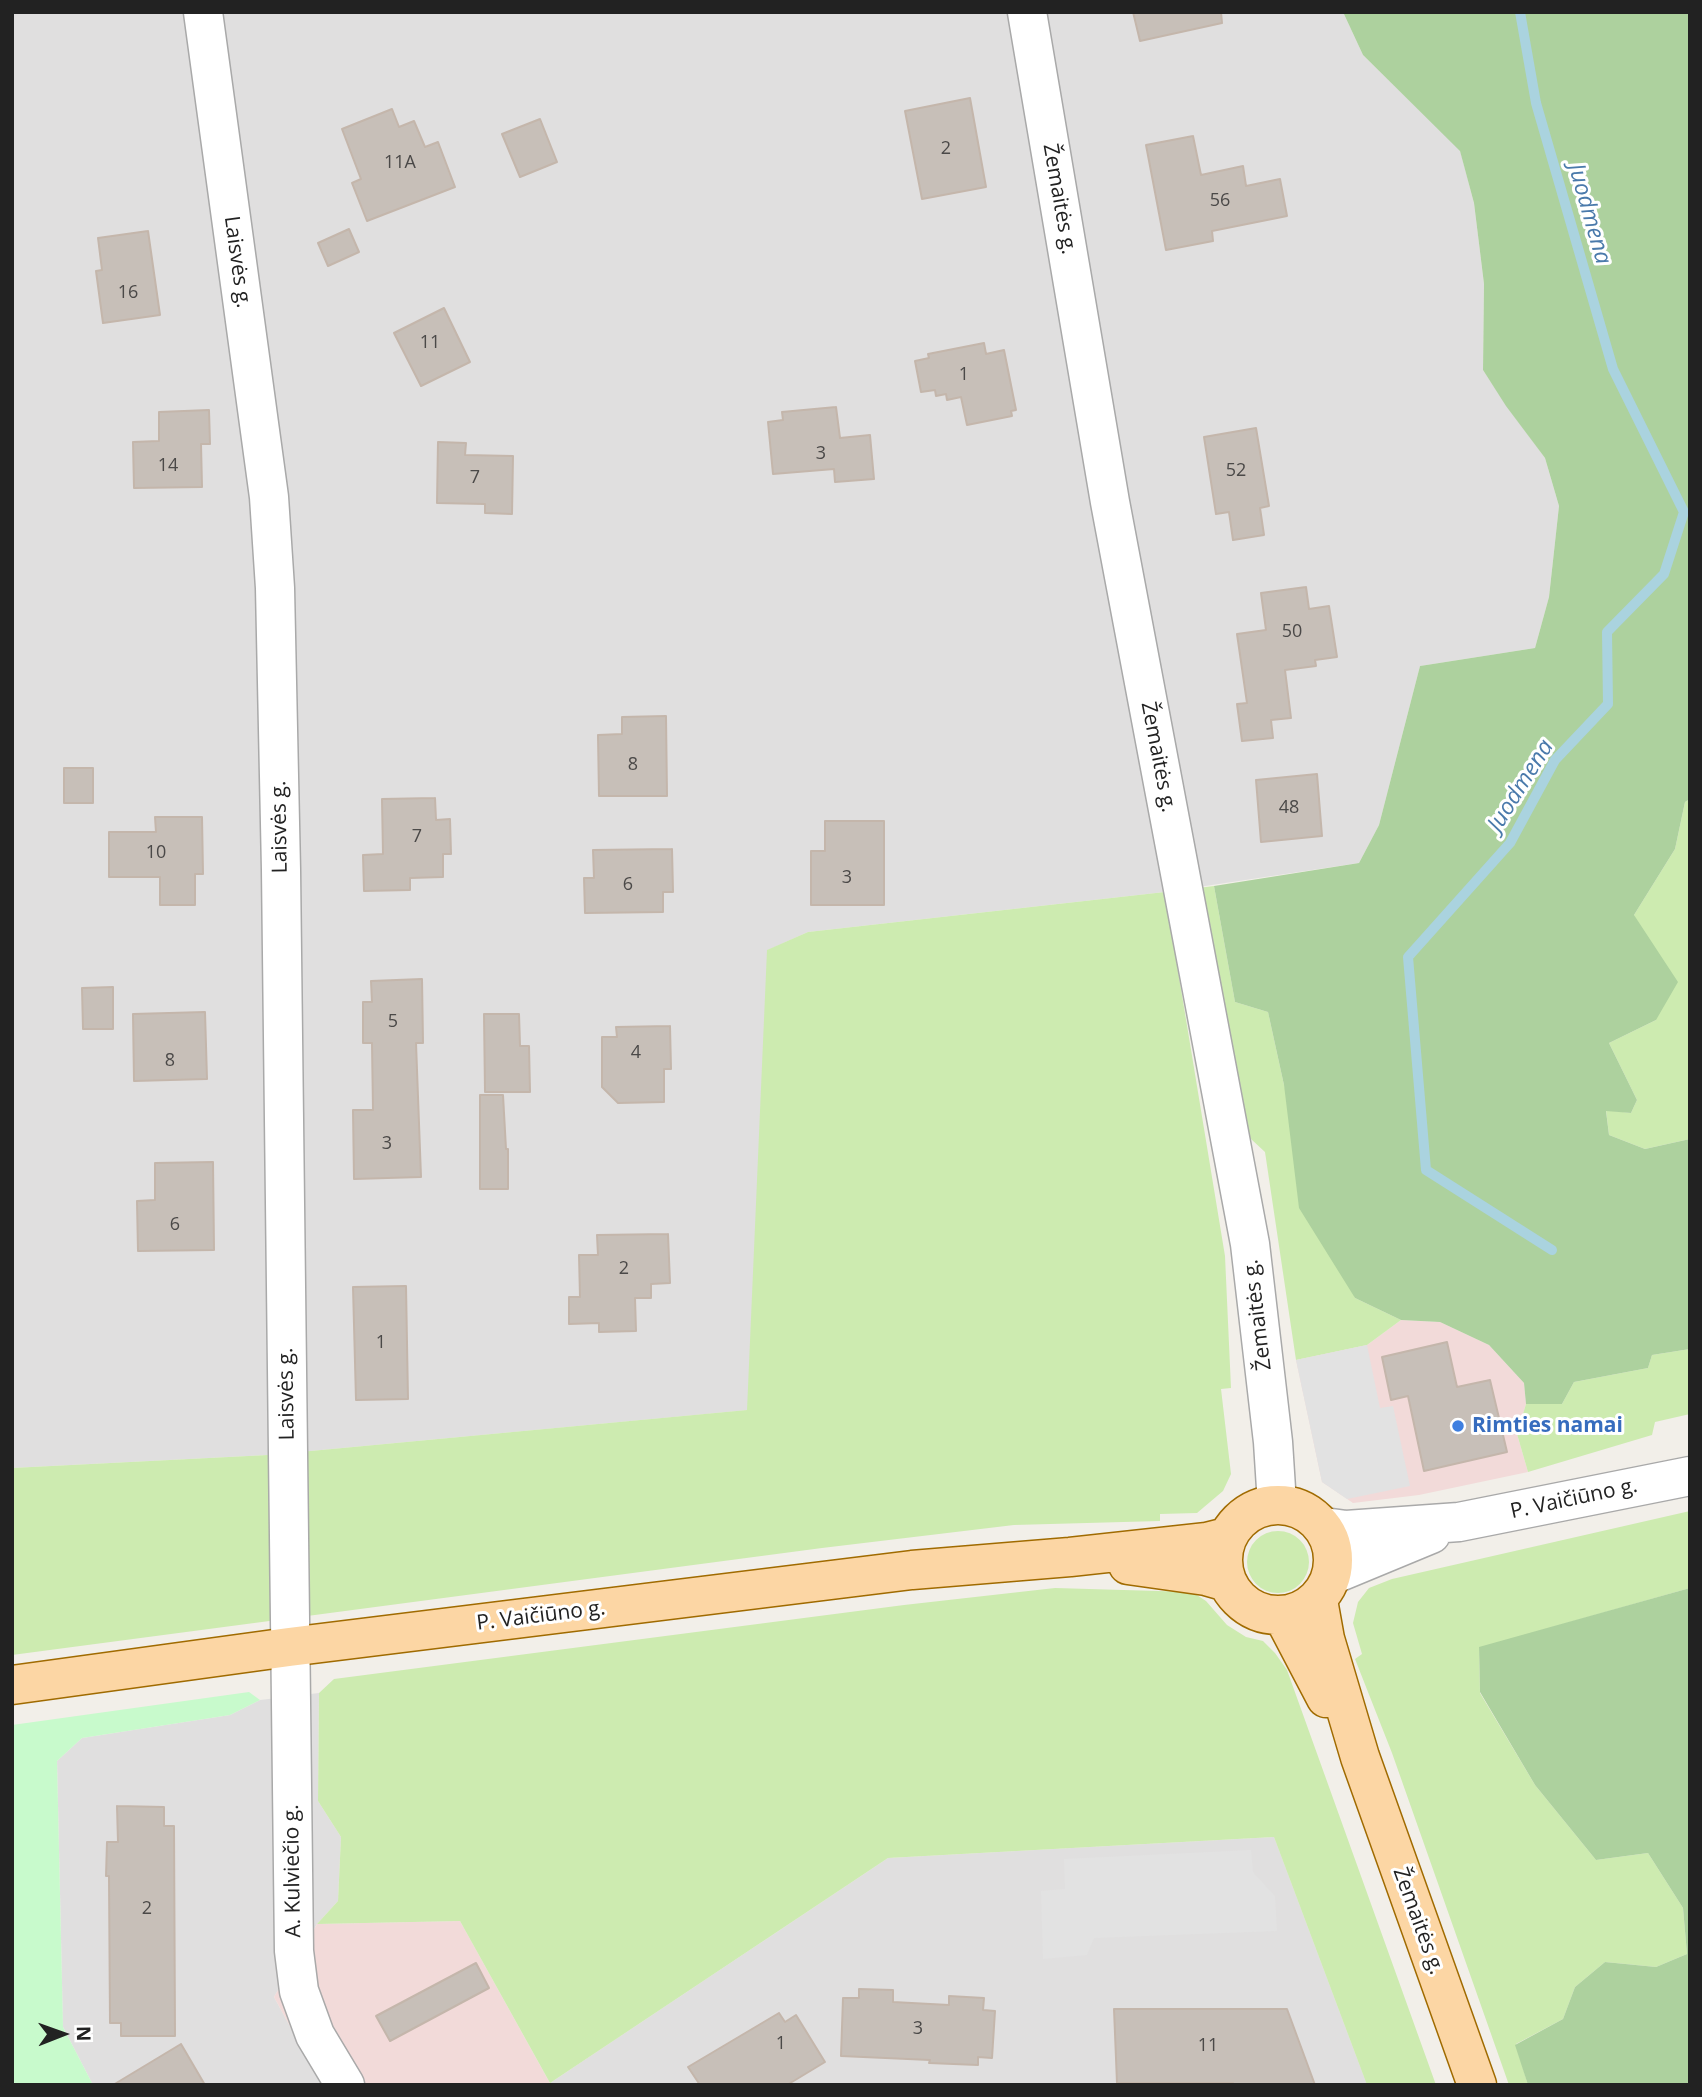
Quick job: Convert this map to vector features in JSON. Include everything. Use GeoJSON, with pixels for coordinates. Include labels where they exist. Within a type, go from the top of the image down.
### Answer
{"type":"FeatureCollection","features":[{"type":"Feature","properties":{"kind":"main road"},"geometry":{"type":"LineString","coordinates":[[1277,1504],[1303,1510],[1324,1527],[1334,1558],[1325,1588],[1302,1611],[1283,1616],[1260,1613],[1240,1601],[1227,1582],[1222,1560],[1227,1537],[1239,1520],[1256,1508],[1277,1504]]}},
{"type":"Feature","properties":{"kind":"main road","name":"P. Vaičiūno g."},"geometry":{"type":"LineString","coordinates":[[12,1685],[289,1647],[912,1570],[1070,1557],[1206,1542],[1227,1537]]}},
{"type":"Feature","properties":{"kind":"main road","name":"P. Vaičiūno g."},"geometry":{"type":"LineString","coordinates":[[1070,1557],[1206,1576],[1227,1582]]}},
{"type":"Feature","properties":{"kind":"main road","name":"Žemaitės g."},"geometry":{"type":"LineString","coordinates":[[1325,1588],[1325,1639],[1360,1757],[1476,2085]]}},
{"type":"Feature","properties":{"kind":"main road","name":"Žemaitės g."},"geometry":{"type":"LineString","coordinates":[[1283,1616],[1360,1757]]}},
{"type":"Feature","properties":{"kind":"street","name":"Laisvės g."},"geometry":{"type":"LineString","coordinates":[[202,12],[267,483],[275,588],[281,857],[289,1647]]}},
{"type":"Feature","properties":{"kind":"street","name":"Žemaitės g."},"geometry":{"type":"LineString","coordinates":[[1027,12],[1110,502],[1250,1244],[1273,1442],[1277,1504]]}},
{"type":"Feature","properties":{"kind":"street","name":"P. Vaičiūno g."},"geometry":{"type":"LineString","coordinates":[[1324,1527],[1346,1530],[1459,1522],[1690,1476]]}},
{"type":"Feature","properties":{"kind":"street","name":"P. Vaičiūno g."},"geometry":{"type":"LineString","coordinates":[[1325,1588],[1459,1522]]}},
{"type":"Feature","properties":{"kind":"street","name":"A. Kulviečio g."},"geometry":{"type":"LineString","coordinates":[[289,1647],[293,1951],[299,1991],[315,2035],[345,2085]]}},
{"type":"Feature","properties":{"kind":"shaded area"},"geometry":{"type":"Polygon","coordinates":[[[12,12],[1343,12],[1363,55],[1460,150],[1474,203],[1484,284],[1483,370],[1545,458],[1559,506],[1549,597],[1535,648],[1420,666],[1379,825],[1359,863],[1165,892],[808,932],[768,950],[748,1410],[268,1455],[12,1468],[12,12]]]}},
{"type":"Feature","properties":{"kind":"shaded area"},"geometry":{"type":"Polygon","coordinates":[[[1401,1320],[1440,1322],[1489,1345],[1524,1383],[1526,1404],[1517,1434],[1528,1472],[1419,1495],[1353,1503],[1322,1482],[1296,1360],[1367,1345],[1401,1320]]]}},
{"type":"Feature","properties":{"kind":"shaded area"},"geometry":{"type":"Polygon","coordinates":[[[1367,1345],[1380,1408],[1393,1406],[1410,1486],[1347,1499],[1322,1482],[1296,1360],[1367,1345]]]}},
{"type":"Feature","properties":{"kind":"shaded area"},"geometry":{"type":"Polygon","coordinates":[[[319,1693],[318,1801],[341,1837],[338,1901],[317,1924],[274,1997],[322,2085],[93,2085],[63,2027],[57,1761],[82,1738],[230,1715],[260,1700],[319,1693]]]}},
{"type":"Feature","properties":{"kind":"shaded area"},"geometry":{"type":"Polygon","coordinates":[[[1274,1837],[1367,2085],[550,2083],[888,1858],[1274,1837]]]}},
{"type":"Feature","properties":{"kind":"shaded area"},"geometry":{"type":"Polygon","coordinates":[[[1251,1850],[1253,1872],[1275,1896],[1277,1931],[1094,1938],[1087,1955],[1043,1959],[1041,1891],[1065,1889],[1064,1859],[1251,1850]]]}},
{"type":"Feature","properties":{"kind":"shaded area"},"geometry":{"type":"Polygon","coordinates":[[[460,1921],[551,2085],[322,2085],[274,1997],[317,1924],[460,1921]]]}},
{"type":"Feature","properties":{"kind":"green space"},"geometry":{"type":"Polygon","coordinates":[[[1343,12],[1690,12],[1690,799],[1685,802],[1675,849],[1634,915],[1678,982],[1656,1020],[1609,1043],[1637,1100],[1631,1113],[1606,1111],[1609,1135],[1645,1149],[1690,1139],[1690,1349],[1652,1355],[1648,1368],[1574,1382],[1562,1404],[1526,1404],[1524,1383],[1489,1345],[1440,1322],[1401,1320],[1355,1298],[1299,1208],[1284,1085],[1268,1012],[1235,1002],[1214,886],[1359,863],[1379,825],[1420,666],[1535,648],[1549,597],[1559,506],[1545,458],[1483,370],[1484,284],[1474,203],[1460,151],[1363,55],[1343,12]]]}},
{"type":"Feature","properties":{"kind":"green space"},"geometry":{"type":"Polygon","coordinates":[[[1690,799],[1690,1139],[1645,1149],[1609,1135],[1606,1110],[1631,1113],[1637,1100],[1609,1043],[1656,1020],[1634,915],[1675,849],[1685,802],[1690,799]]]}},
{"type":"Feature","properties":{"kind":"green space"},"geometry":{"type":"Polygon","coordinates":[[[1214,886],[1235,1002],[1268,1012],[1284,1085],[1355,1298],[1401,1320],[1367,1345],[1296,1360],[1265,1152],[1238,1127],[1198,888],[1214,886]]]}},
{"type":"Feature","properties":{"kind":"green space"},"geometry":{"type":"Polygon","coordinates":[[[1165,892],[1225,1256],[1231,1388],[1221,1389],[1231,1474],[1223,1491],[1197,1513],[1160,1514],[1160,1521],[1014,1525],[822,1548],[12,1655],[12,1468],[268,1455],[747,1410],[767,950],[808,932],[1165,892]]]}},
{"type":"Feature","properties":{"kind":"green space"},"geometry":{"type":"Polygon","coordinates":[[[1690,1349],[1690,1414],[1655,1422],[1652,1435],[1528,1472],[1517,1434],[1526,1404],[1562,1404],[1574,1382],[1648,1368],[1652,1355],[1690,1349]]]}},
{"type":"Feature","properties":{"kind":"green space"},"geometry":{"type":"Polygon","coordinates":[[[1690,1511],[1690,1588],[1479,1648],[1480,1693],[1535,1785],[1596,1860],[1648,1853],[1683,1908],[1687,1954],[1656,1967],[1605,1962],[1575,1987],[1563,2019],[1516,2044],[1528,2085],[1509,2085],[1392,1753],[1355,1659],[1362,1654],[1353,1623],[1358,1602],[1369,1588],[1392,1579],[1690,1511]]]}},
{"type":"Feature","properties":{"kind":"green space"},"geometry":{"type":"Polygon","coordinates":[[[1278,1531],[1290,1533],[1300,1540],[1307,1550],[1307,1574],[1300,1584],[1290,1591],[1278,1593],[1266,1591],[1256,1584],[1249,1574],[1247,1562],[1249,1550],[1256,1540],[1266,1533],[1278,1531]]]}},
{"type":"Feature","properties":{"kind":"green space"},"geometry":{"type":"Polygon","coordinates":[[[1055,1588],[1192,1592],[1206,1601],[1227,1625],[1246,1637],[1263,1641],[1275,1653],[1287,1670],[1436,2085],[1367,2085],[1274,1837],[888,1858],[550,2083],[460,1921],[317,1924],[338,1901],[341,1837],[318,1801],[319,1693],[334,1679],[1055,1588]]]}},
{"type":"Feature","properties":{"kind":"green space"},"geometry":{"type":"Polygon","coordinates":[[[1690,1588],[1690,2085],[1528,2085],[1515,2045],[1563,2019],[1575,1987],[1605,1962],[1656,1967],[1687,1954],[1683,1908],[1648,1853],[1596,1860],[1535,1785],[1480,1692],[1479,1647],[1690,1588]]]}},
{"type":"Feature","properties":{"kind":"green space"},"geometry":{"type":"Polygon","coordinates":[[[249,1692],[260,1700],[230,1715],[82,1738],[57,1761],[63,2027],[93,2085],[12,2085],[12,1725],[249,1692]]]}},
{"type":"Feature","properties":{"kind":"building"},"geometry":{"type":"Polygon","coordinates":[[[1133,12],[1221,12],[1222,23],[1140,41],[1133,12]]]}},
{"type":"Feature","properties":{"kind":"building"},"geometry":{"type":"Polygon","coordinates":[[[970,98],[986,187],[922,199],[905,111],[970,98]]]}},
{"type":"Feature","properties":{"kind":"building"},"geometry":{"type":"Polygon","coordinates":[[[392,109],[399,127],[414,121],[425,147],[438,142],[455,187],[367,221],[352,183],[361,179],[342,129],[392,109]]]}},
{"type":"Feature","properties":{"kind":"building"},"geometry":{"type":"Polygon","coordinates":[[[540,119],[557,162],[520,177],[502,134],[540,119]]]}},
{"type":"Feature","properties":{"kind":"building"},"geometry":{"type":"Polygon","coordinates":[[[1193,136],[1201,175],[1243,166],[1246,186],[1280,179],[1287,216],[1212,231],[1213,241],[1166,250],[1146,145],[1193,136]]]}},
{"type":"Feature","properties":{"kind":"building"},"geometry":{"type":"Polygon","coordinates":[[[349,229],[359,252],[328,266],[318,243],[349,229]]]}},
{"type":"Feature","properties":{"kind":"building"},"geometry":{"type":"Polygon","coordinates":[[[148,231],[160,315],[103,323],[96,271],[102,270],[98,238],[148,231]]]}},
{"type":"Feature","properties":{"kind":"building"},"geometry":{"type":"Polygon","coordinates":[[[444,308],[470,362],[421,386],[394,333],[444,308]]]}},
{"type":"Feature","properties":{"kind":"building"},"geometry":{"type":"Polygon","coordinates":[[[984,343],[986,354],[1004,350],[1016,410],[1011,411],[1012,416],[967,425],[961,397],[947,400],[946,394],[936,396],[935,390],[921,392],[915,361],[929,358],[928,354],[984,343]]]}},
{"type":"Feature","properties":{"kind":"building"},"geometry":{"type":"Polygon","coordinates":[[[836,407],[840,438],[870,435],[874,479],[835,482],[834,469],[773,474],[768,422],[783,420],[782,412],[836,407]]]}},
{"type":"Feature","properties":{"kind":"building"},"geometry":{"type":"Polygon","coordinates":[[[209,410],[210,444],[201,444],[202,487],[134,488],[133,442],[159,441],[159,412],[209,410]]]}},
{"type":"Feature","properties":{"kind":"building"},"geometry":{"type":"Polygon","coordinates":[[[1256,428],[1269,506],[1260,508],[1264,535],[1233,540],[1229,512],[1216,514],[1204,437],[1256,428]]]}},
{"type":"Feature","properties":{"kind":"building"},"geometry":{"type":"Polygon","coordinates":[[[438,442],[466,443],[465,455],[513,456],[512,514],[485,513],[485,504],[437,503],[438,442]]]}},
{"type":"Feature","properties":{"kind":"building"},"geometry":{"type":"Polygon","coordinates":[[[1306,587],[1309,609],[1329,606],[1337,657],[1315,660],[1316,666],[1285,670],[1291,718],[1271,720],[1273,738],[1242,741],[1237,704],[1247,703],[1237,634],[1266,630],[1261,593],[1306,587]]]}},
{"type":"Feature","properties":{"kind":"building"},"geometry":{"type":"Polygon","coordinates":[[[666,716],[667,796],[599,796],[598,735],[622,734],[622,717],[666,716]]]}},
{"type":"Feature","properties":{"kind":"building"},"geometry":{"type":"Polygon","coordinates":[[[64,768],[93,768],[93,803],[64,803],[64,768]]]}},
{"type":"Feature","properties":{"kind":"building"},"geometry":{"type":"Polygon","coordinates":[[[1317,774],[1322,836],[1261,842],[1256,780],[1317,774]]]}},
{"type":"Feature","properties":{"kind":"building"},"geometry":{"type":"Polygon","coordinates":[[[435,798],[436,820],[450,819],[451,854],[443,854],[443,877],[410,878],[410,890],[364,891],[363,855],[383,854],[382,799],[435,798]]]}},
{"type":"Feature","properties":{"kind":"building"},"geometry":{"type":"Polygon","coordinates":[[[155,817],[202,817],[203,874],[195,874],[195,905],[160,905],[160,877],[109,877],[109,832],[156,832],[155,817]]]}},
{"type":"Feature","properties":{"kind":"building"},"geometry":{"type":"Polygon","coordinates":[[[825,821],[884,821],[884,905],[811,905],[811,851],[825,851],[825,821]]]}},
{"type":"Feature","properties":{"kind":"building"},"geometry":{"type":"Polygon","coordinates":[[[672,849],[673,892],[663,892],[663,912],[585,913],[584,878],[594,878],[593,850],[672,849]]]}},
{"type":"Feature","properties":{"kind":"building"},"geometry":{"type":"Polygon","coordinates":[[[422,979],[423,1043],[416,1043],[421,1177],[354,1179],[353,1110],[373,1110],[372,1043],[363,1043],[363,1002],[372,1002],[371,981],[422,979]]]}},
{"type":"Feature","properties":{"kind":"building"},"geometry":{"type":"Polygon","coordinates":[[[113,987],[113,1029],[83,1029],[82,988],[113,987]]]}},
{"type":"Feature","properties":{"kind":"building"},"geometry":{"type":"Polygon","coordinates":[[[205,1012],[207,1079],[134,1081],[133,1014],[205,1012]]]}},
{"type":"Feature","properties":{"kind":"building"},"geometry":{"type":"Polygon","coordinates":[[[484,1014],[519,1014],[520,1046],[529,1046],[530,1092],[485,1092],[484,1014]]]}},
{"type":"Feature","properties":{"kind":"building"},"geometry":{"type":"Polygon","coordinates":[[[670,1026],[671,1069],[664,1069],[664,1102],[618,1103],[602,1087],[602,1037],[617,1037],[616,1027],[670,1026]]]}},
{"type":"Feature","properties":{"kind":"building"},"geometry":{"type":"Polygon","coordinates":[[[480,1095],[503,1095],[508,1149],[508,1189],[480,1189],[480,1095]]]}},
{"type":"Feature","properties":{"kind":"building"},"geometry":{"type":"Polygon","coordinates":[[[213,1162],[214,1250],[138,1251],[137,1201],[155,1200],[155,1163],[213,1162]]]}},
{"type":"Feature","properties":{"kind":"building"},"geometry":{"type":"Polygon","coordinates":[[[668,1234],[670,1283],[651,1284],[651,1298],[635,1298],[636,1331],[599,1332],[599,1323],[569,1324],[569,1297],[580,1297],[579,1255],[598,1255],[597,1235],[668,1234]]]}},
{"type":"Feature","properties":{"kind":"building"},"geometry":{"type":"Polygon","coordinates":[[[406,1286],[408,1399],[356,1400],[353,1287],[406,1286]]]}},
{"type":"Feature","properties":{"kind":"building","name":"Rimties namai"},"geometry":{"type":"Polygon","coordinates":[[[1447,1342],[1457,1387],[1490,1380],[1507,1452],[1424,1471],[1408,1396],[1391,1400],[1382,1357],[1447,1342]]]}},
{"type":"Feature","properties":{"kind":"building"},"geometry":{"type":"Polygon","coordinates":[[[117,1806],[164,1807],[164,1826],[174,1826],[175,2036],[121,2036],[121,2023],[110,2023],[107,1842],[118,1842],[117,1806]]]}},
{"type":"Feature","properties":{"kind":"building"},"geometry":{"type":"Polygon","coordinates":[[[476,1963],[489,1988],[390,2041],[376,2016],[476,1963]]]}},
{"type":"Feature","properties":{"kind":"building"},"geometry":{"type":"Polygon","coordinates":[[[859,1989],[893,1990],[893,2002],[949,2005],[949,1996],[984,1998],[983,2010],[995,2011],[992,2058],[978,2057],[978,2065],[841,2056],[843,1998],[859,1998],[859,1989]]]}},
{"type":"Feature","properties":{"kind":"building"},"geometry":{"type":"Polygon","coordinates":[[[1114,2009],[1287,2009],[1315,2085],[1117,2083],[1114,2009]]]}},
{"type":"Feature","properties":{"kind":"building"},"geometry":{"type":"Polygon","coordinates":[[[779,2013],[785,2022],[796,2015],[825,2062],[787,2085],[700,2085],[688,2067],[779,2013]]]}},
{"type":"Feature","properties":{"kind":"building"},"geometry":{"type":"Polygon","coordinates":[[[181,2044],[205,2085],[113,2085],[181,2044]]]}},
{"type":"Feature","properties":{"kind":"waterway","name":"Juodmena"},"geometry":{"type":"LineString","coordinates":[[1520,12],[1536,103],[1613,369],[1684,512],[1664,574],[1607,632],[1608,704],[1555,760],[1510,843],[1408,957],[1426,1170],[1552,1250]]}},
{"type":"Feature","properties":{"kind":"place","name":"Rimties namai"},"geometry":{"type":"Point","coordinates":[1458,1426]}}]}
